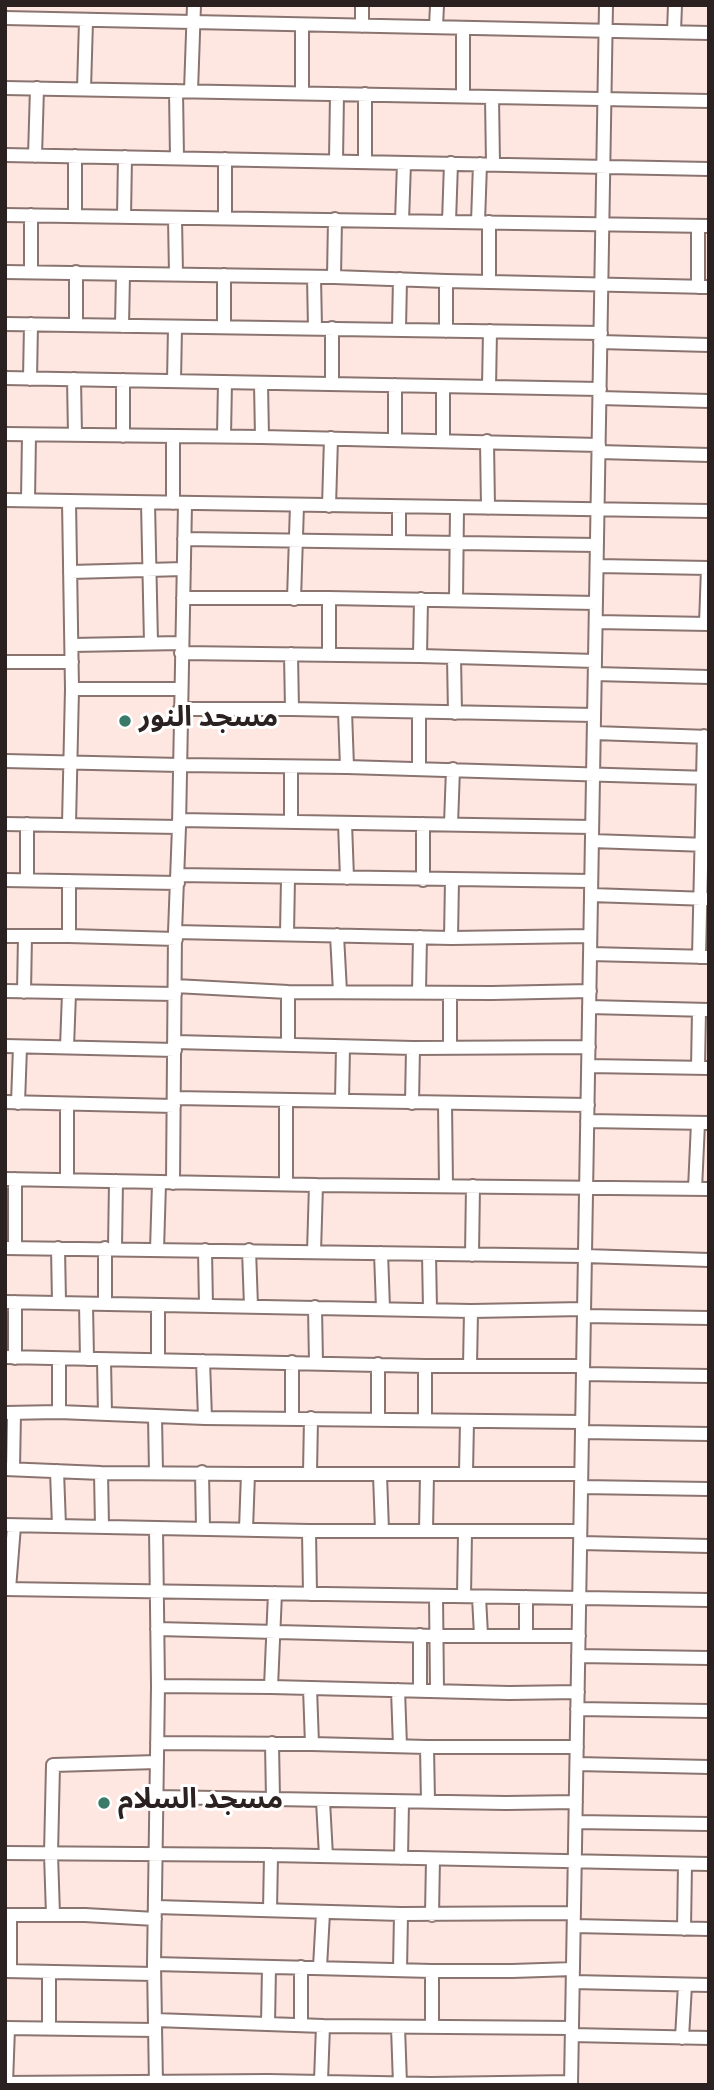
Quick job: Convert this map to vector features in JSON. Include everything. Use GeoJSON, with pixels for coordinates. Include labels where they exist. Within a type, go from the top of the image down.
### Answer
{"type":"FeatureCollection","features":[{"type":"Feature","properties":{"kind":"street"},"geometry":{"type":"LineString","coordinates":[[42,5],[42,20]]}},
{"type":"Feature","properties":{"kind":"street"},"geometry":{"type":"LineString","coordinates":[[191,91],[194,5]]}},
{"type":"Feature","properties":{"kind":"street"},"geometry":{"type":"LineString","coordinates":[[362,5],[362,26]]}},
{"type":"Feature","properties":{"kind":"street"},"geometry":{"type":"LineString","coordinates":[[436,27],[437,5]]}},
{"type":"Feature","properties":{"kind":"street"},"geometry":{"type":"LineString","coordinates":[[606,5],[581,1537],[579,1598],[578,1709],[577,1747],[576,1822],[575,1860],[572,2032],[571,2084],[321,2081],[6,2084],[6,2028],[268,2024],[432,2027],[572,2032],[682,2038],[709,2038]]}},
{"type":"Feature","properties":{"kind":"street"},"geometry":{"type":"LineString","coordinates":[[674,32],[675,5]]}},
{"type":"Feature","properties":{"kind":"street"},"geometry":{"type":"LineString","coordinates":[[5,18],[709,33]]}},
{"type":"Feature","properties":{"kind":"street"},"geometry":{"type":"LineString","coordinates":[[84,89],[86,20]]}},
{"type":"Feature","properties":{"kind":"street"},"geometry":{"type":"LineString","coordinates":[[302,25],[302,93]]}},
{"type":"Feature","properties":{"kind":"street"},"geometry":{"type":"LineString","coordinates":[[463,28],[463,96]]}},
{"type":"Feature","properties":{"kind":"street"},"geometry":{"type":"LineString","coordinates":[[5,88],[709,101]]}},
{"type":"Feature","properties":{"kind":"street"},"geometry":{"type":"LineString","coordinates":[[35,156],[37,88]]}},
{"type":"Feature","properties":{"kind":"street"},"geometry":{"type":"LineString","coordinates":[[176,91],[177,158]]}},
{"type":"Feature","properties":{"kind":"street"},"geometry":{"type":"LineString","coordinates":[[336,161],[337,94]]}},
{"type":"Feature","properties":{"kind":"street"},"geometry":{"type":"LineString","coordinates":[[365,94],[365,162]]}},
{"type":"Feature","properties":{"kind":"street"},"geometry":{"type":"LineString","coordinates":[[489,282],[484,222],[492,97]]}},
{"type":"Feature","properties":{"kind":"street"},"geometry":{"type":"LineString","coordinates":[[5,155],[709,169]]}},
{"type":"Feature","properties":{"kind":"street"},"geometry":{"type":"LineString","coordinates":[[75,156],[75,216]]}},
{"type":"Feature","properties":{"kind":"street"},"geometry":{"type":"LineString","coordinates":[[124,157],[124,217]]}},
{"type":"Feature","properties":{"kind":"street"},"geometry":{"type":"LineString","coordinates":[[225,159],[225,218]]}},
{"type":"Feature","properties":{"kind":"street"},"geometry":{"type":"LineString","coordinates":[[402,221],[404,163]]}},
{"type":"Feature","properties":{"kind":"street"},"geometry":{"type":"LineString","coordinates":[[449,222],[451,163]]}},
{"type":"Feature","properties":{"kind":"street"},"geometry":{"type":"LineString","coordinates":[[5,215],[703,226],[703,287],[334,276],[5,272]]}},
{"type":"Feature","properties":{"kind":"street"},"geometry":{"type":"LineString","coordinates":[[31,272],[32,215]]}},
{"type":"Feature","properties":{"kind":"street"},"geometry":{"type":"LineString","coordinates":[[176,218],[176,274]]}},
{"type":"Feature","properties":{"kind":"street"},"geometry":{"type":"LineString","coordinates":[[334,276],[335,219]]}},
{"type":"Feature","properties":{"kind":"street"},"geometry":{"type":"LineString","coordinates":[[76,272],[76,324]]}},
{"type":"Feature","properties":{"kind":"street"},"geometry":{"type":"LineString","coordinates":[[122,326],[123,274]]}},
{"type":"Feature","properties":{"kind":"street"},"geometry":{"type":"LineString","coordinates":[[223,327],[224,275]]}},
{"type":"Feature","properties":{"kind":"street"},"geometry":{"type":"LineString","coordinates":[[314,277],[315,328]]}},
{"type":"Feature","properties":{"kind":"street"},"geometry":{"type":"LineString","coordinates":[[399,329],[400,279]]}},
{"type":"Feature","properties":{"kind":"street"},"geometry":{"type":"LineString","coordinates":[[446,281],[446,331]]}},
{"type":"Feature","properties":{"kind":"street"},"geometry":{"type":"LineString","coordinates":[[5,324],[490,331],[709,345]]}},
{"type":"Feature","properties":{"kind":"street"},"geometry":{"type":"LineString","coordinates":[[30,379],[31,324]]}},
{"type":"Feature","properties":{"kind":"street"},"geometry":{"type":"LineString","coordinates":[[174,381],[175,327]]}},
{"type":"Feature","properties":{"kind":"street"},"geometry":{"type":"LineString","coordinates":[[332,328],[332,384]]}},
{"type":"Feature","properties":{"kind":"street"},"geometry":{"type":"LineString","coordinates":[[489,387],[490,331]]}},
{"type":"Feature","properties":{"kind":"street"},"geometry":{"type":"LineString","coordinates":[[5,379],[489,387],[709,401]]}},
{"type":"Feature","properties":{"kind":"street"},"geometry":{"type":"LineString","coordinates":[[74,379],[75,435]]}},
{"type":"Feature","properties":{"kind":"street"},"geometry":{"type":"LineString","coordinates":[[123,380],[123,436]]}},
{"type":"Feature","properties":{"kind":"street"},"geometry":{"type":"LineString","coordinates":[[224,436],[225,382]]}},
{"type":"Feature","properties":{"kind":"street"},"geometry":{"type":"LineString","coordinates":[[261,383],[262,437]]}},
{"type":"Feature","properties":{"kind":"street"},"geometry":{"type":"LineString","coordinates":[[395,385],[395,440]]}},
{"type":"Feature","properties":{"kind":"street"},"geometry":{"type":"LineString","coordinates":[[443,387],[443,441]]}},
{"type":"Feature","properties":{"kind":"street"},"geometry":{"type":"LineString","coordinates":[[5,434],[487,442],[709,455]]}},
{"type":"Feature","properties":{"kind":"street"},"geometry":{"type":"LineString","coordinates":[[27,500],[29,435]]}},
{"type":"Feature","properties":{"kind":"street"},"geometry":{"type":"LineString","coordinates":[[173,437],[184,539],[173,1183]]}},
{"type":"Feature","properties":{"kind":"street"},"geometry":{"type":"LineString","coordinates":[[328,506],[331,438]]}},
{"type":"Feature","properties":{"kind":"street"},"geometry":{"type":"LineString","coordinates":[[487,442],[488,508]]}},
{"type":"Feature","properties":{"kind":"street"},"geometry":{"type":"LineString","coordinates":[[5,500],[709,511]]}},
{"type":"Feature","properties":{"kind":"street"},"geometry":{"type":"LineString","coordinates":[[69,501],[72,645],[69,824]]}},
{"type":"Feature","properties":{"kind":"street"},"geometry":{"type":"LineString","coordinates":[[148,503],[151,643]]}},
{"type":"Feature","properties":{"kind":"street"},"geometry":{"type":"LineString","coordinates":[[293,599],[297,505]]}},
{"type":"Feature","properties":{"kind":"street"},"geometry":{"type":"LineString","coordinates":[[399,507],[399,542]]}},
{"type":"Feature","properties":{"kind":"street"},"geometry":{"type":"LineString","coordinates":[[456,600],[457,508]]}},
{"type":"Feature","properties":{"kind":"street"},"geometry":{"type":"LineString","coordinates":[[184,539],[597,545]]}},
{"type":"Feature","properties":{"kind":"street"},"geometry":{"type":"LineString","coordinates":[[596,622],[707,624],[708,568],[597,566]]}},
{"type":"Feature","properties":{"kind":"street"},"geometry":{"type":"LineString","coordinates":[[70,572],[184,569]]}},
{"type":"Feature","properties":{"kind":"street"},"geometry":{"type":"LineString","coordinates":[[183,598],[596,603]]}},
{"type":"Feature","properties":{"kind":"street"},"geometry":{"type":"LineString","coordinates":[[329,598],[329,655]]}},
{"type":"Feature","properties":{"kind":"street"},"geometry":{"type":"LineString","coordinates":[[420,656],[421,599]]}},
{"type":"Feature","properties":{"kind":"street"},"geometry":{"type":"LineString","coordinates":[[72,645],[151,643],[181,648],[291,654],[454,657],[709,677]]}},
{"type":"Feature","properties":{"kind":"street"},"geometry":{"type":"LineString","coordinates":[[291,654],[292,709]]}},
{"type":"Feature","properties":{"kind":"street"},"geometry":{"type":"LineString","coordinates":[[454,657],[455,713]]}},
{"type":"Feature","properties":{"kind":"street"},"geometry":{"type":"LineString","coordinates":[[5,662],[72,662]]}},
{"type":"Feature","properties":{"kind":"street"},"geometry":{"type":"LineString","coordinates":[[72,689],[181,689]]}},
{"type":"Feature","properties":{"kind":"street"},"geometry":{"type":"LineString","coordinates":[[180,709],[594,715]]}},
{"type":"Feature","properties":{"kind":"street"},"geometry":{"type":"LineString","coordinates":[[345,711],[347,767]]}},
{"type":"Feature","properties":{"kind":"street"},"geometry":{"type":"LineString","coordinates":[[419,713],[419,769]]}},
{"type":"Feature","properties":{"kind":"street"},"geometry":{"type":"LineString","coordinates":[[590,954],[704,957],[706,736],[594,733]]}},
{"type":"Feature","properties":{"kind":"street"},"geometry":{"type":"LineString","coordinates":[[5,761],[453,769],[706,778]]}},
{"type":"Feature","properties":{"kind":"street"},"geometry":{"type":"LineString","coordinates":[[291,767],[291,821]]}},
{"type":"Feature","properties":{"kind":"street"},"geometry":{"type":"LineString","coordinates":[[451,824],[453,769]]}},
{"type":"Feature","properties":{"kind":"street"},"geometry":{"type":"LineString","coordinates":[[5,824],[291,821],[592,827]]}},
{"type":"Feature","properties":{"kind":"street"},"geometry":{"type":"LineString","coordinates":[[345,822],[347,878]]}},
{"type":"Feature","properties":{"kind":"street"},"geometry":{"type":"LineString","coordinates":[[27,824],[27,880]]}},
{"type":"Feature","properties":{"kind":"street"},"geometry":{"type":"LineString","coordinates":[[423,824],[423,880]]}},
{"type":"Feature","properties":{"kind":"street"},"geometry":{"type":"LineString","coordinates":[[592,841],[705,845]]}},
{"type":"Feature","properties":{"kind":"street"},"geometry":{"type":"LineString","coordinates":[[287,934],[288,878]]}},
{"type":"Feature","properties":{"kind":"street"},"geometry":{"type":"LineString","coordinates":[[5,880],[347,878],[591,881]]}},
{"type":"Feature","properties":{"kind":"street"},"geometry":{"type":"LineString","coordinates":[[451,938],[452,880]]}},
{"type":"Feature","properties":{"kind":"street"},"geometry":{"type":"LineString","coordinates":[[69,881],[69,936]]}},
{"type":"Feature","properties":{"kind":"street"},"geometry":{"type":"LineString","coordinates":[[591,895],[704,899]]}},
{"type":"Feature","properties":{"kind":"street"},"geometry":{"type":"LineString","coordinates":[[337,935],[340,992]]}},
{"type":"Feature","properties":{"kind":"street"},"geometry":{"type":"LineString","coordinates":[[5,936],[590,936]]}},
{"type":"Feature","properties":{"kind":"street"},"geometry":{"type":"LineString","coordinates":[[24,992],[25,936]]}},
{"type":"Feature","properties":{"kind":"street"},"geometry":{"type":"LineString","coordinates":[[419,992],[420,937]]}},
{"type":"Feature","properties":{"kind":"street"},"geometry":{"type":"LineString","coordinates":[[5,991],[590,991]]}},
{"type":"Feature","properties":{"kind":"street"},"geometry":{"type":"LineString","coordinates":[[288,992],[288,1045]]}},
{"type":"Feature","properties":{"kind":"street"},"geometry":{"type":"LineString","coordinates":[[67,1047],[69,993]]}},
{"type":"Feature","properties":{"kind":"street"},"geometry":{"type":"LineString","coordinates":[[450,993],[450,1047]]}},
{"type":"Feature","properties":{"kind":"street"},"geometry":{"type":"LineString","coordinates":[[588,1066],[704,1068],[704,1010],[589,1006]]}},
{"type":"Feature","properties":{"kind":"street"},"geometry":{"type":"LineString","coordinates":[[5,1046],[589,1046]]}},
{"type":"Feature","properties":{"kind":"street"},"geometry":{"type":"LineString","coordinates":[[20,1047],[12,1102],[68,1104],[342,1100],[588,1105]]}},
{"type":"Feature","properties":{"kind":"street"},"geometry":{"type":"LineString","coordinates":[[342,1100],[343,1047]]}},
{"type":"Feature","properties":{"kind":"street"},"geometry":{"type":"LineString","coordinates":[[412,1102],[413,1048]]}},
{"type":"Feature","properties":{"kind":"street"},"geometry":{"type":"LineString","coordinates":[[286,1100],[286,1184]]}},
{"type":"Feature","properties":{"kind":"street"},"geometry":{"type":"LineString","coordinates":[[68,1104],[68,1179]]}},
{"type":"Feature","properties":{"kind":"street"},"geometry":{"type":"LineString","coordinates":[[445,1104],[446,1186]]}},
{"type":"Feature","properties":{"kind":"street"},"geometry":{"type":"LineString","coordinates":[[587,1121],[703,1123],[695,1189]]}},
{"type":"Feature","properties":{"kind":"street"},"geometry":{"type":"LineString","coordinates":[[709,1189],[10,1179],[10,1248],[709,1260]]}},
{"type":"Feature","properties":{"kind":"street"},"geometry":{"type":"LineString","coordinates":[[105,1304],[116,1181]]}},
{"type":"Feature","properties":{"kind":"street"},"geometry":{"type":"LineString","coordinates":[[157,1250],[159,1183]]}},
{"type":"Feature","properties":{"kind":"street"},"geometry":{"type":"LineString","coordinates":[[314,1252],[316,1185]]}},
{"type":"Feature","properties":{"kind":"street"},"geometry":{"type":"LineString","coordinates":[[472,1255],[473,1186]]}},
{"type":"Feature","properties":{"kind":"street"},"geometry":{"type":"LineString","coordinates":[[58,1248],[58,1302]]}},
{"type":"Feature","properties":{"kind":"street"},"geometry":{"type":"LineString","coordinates":[[205,1251],[206,1306]]}},
{"type":"Feature","properties":{"kind":"street"},"geometry":{"type":"LineString","coordinates":[[249,1251],[251,1306]]}},
{"type":"Feature","properties":{"kind":"street"},"geometry":{"type":"LineString","coordinates":[[381,1253],[383,1308]]}},
{"type":"Feature","properties":{"kind":"street"},"geometry":{"type":"LineString","coordinates":[[429,1254],[430,1309]]}},
{"type":"Feature","properties":{"kind":"street"},"geometry":{"type":"LineString","coordinates":[[709,1318],[430,1309],[10,1302],[10,1358],[470,1366],[709,1376]]}},
{"type":"Feature","properties":{"kind":"street"},"geometry":{"type":"LineString","coordinates":[[86,1304],[87,1359]]}},
{"type":"Feature","properties":{"kind":"street"},"geometry":{"type":"LineString","coordinates":[[158,1305],[158,1359]]}},
{"type":"Feature","properties":{"kind":"street"},"geometry":{"type":"LineString","coordinates":[[315,1307],[316,1363]]}},
{"type":"Feature","properties":{"kind":"street"},"geometry":{"type":"LineString","coordinates":[[470,1366],[471,1311]]}},
{"type":"Feature","properties":{"kind":"street"},"geometry":{"type":"LineString","coordinates":[[58,1412],[59,1359]]}},
{"type":"Feature","properties":{"kind":"street"},"geometry":{"type":"LineString","coordinates":[[104,1360],[105,1414]]}},
{"type":"Feature","properties":{"kind":"street"},"geometry":{"type":"LineString","coordinates":[[203,1361],[205,1418]]}},
{"type":"Feature","properties":{"kind":"street"},"geometry":{"type":"LineString","coordinates":[[292,1362],[292,1418]]}},
{"type":"Feature","properties":{"kind":"street"},"geometry":{"type":"LineString","coordinates":[[378,1364],[378,1419]]}},
{"type":"Feature","properties":{"kind":"street"},"geometry":{"type":"LineString","coordinates":[[425,1366],[425,1420]]}},
{"type":"Feature","properties":{"kind":"street"},"geometry":{"type":"LineString","coordinates":[[709,1434],[467,1421],[9,1413],[9,1469],[102,1473],[466,1474],[709,1489]]}},
{"type":"Feature","properties":{"kind":"street"},"geometry":{"type":"LineString","coordinates":[[155,1416],[156,1473]]}},
{"type":"Feature","properties":{"kind":"street"},"geometry":{"type":"LineString","coordinates":[[310,1473],[311,1418]]}},
{"type":"Feature","properties":{"kind":"street"},"geometry":{"type":"LineString","coordinates":[[466,1474],[467,1421]]}},
{"type":"Feature","properties":{"kind":"street"},"geometry":{"type":"LineString","coordinates":[[58,1471],[59,1526]]}},
{"type":"Feature","properties":{"kind":"street"},"geometry":{"type":"LineString","coordinates":[[202,1472],[203,1528]]}},
{"type":"Feature","properties":{"kind":"street"},"geometry":{"type":"LineString","coordinates":[[102,1473],[102,1526]]}},
{"type":"Feature","properties":{"kind":"street"},"geometry":{"type":"LineString","coordinates":[[246,1529],[248,1474]]}},
{"type":"Feature","properties":{"kind":"street"},"geometry":{"type":"LineString","coordinates":[[426,1531],[427,1474]]}},
{"type":"Feature","properties":{"kind":"street"},"geometry":{"type":"LineString","coordinates":[[380,1475],[382,1530]]}},
{"type":"Feature","properties":{"kind":"street"},"geometry":{"type":"LineString","coordinates":[[709,1546],[465,1532],[9,1526],[7,1589],[709,1600]]}},
{"type":"Feature","properties":{"kind":"street"},"geometry":{"type":"LineString","coordinates":[[156,1528],[156,2084]]}},
{"type":"Feature","properties":{"kind":"street"},"geometry":{"type":"LineString","coordinates":[[309,1531],[310,1594]]}},
{"type":"Feature","properties":{"kind":"street"},"geometry":{"type":"LineString","coordinates":[[464,1596],[465,1532]]}},
{"type":"Feature","properties":{"kind":"street"},"geometry":{"type":"LineString","coordinates":[[271,1687],[275,1594]]}},
{"type":"Feature","properties":{"kind":"street"},"geometry":{"type":"LineString","coordinates":[[436,1596],[437,1690]]}},
{"type":"Feature","properties":{"kind":"street"},"geometry":{"type":"LineString","coordinates":[[479,1597],[481,1636]]}},
{"type":"Feature","properties":{"kind":"street"},"geometry":{"type":"LineString","coordinates":[[526,1597],[526,1636]]}},
{"type":"Feature","properties":{"kind":"street"},"geometry":{"type":"LineString","coordinates":[[157,1629],[436,1636],[579,1636]]}},
{"type":"Feature","properties":{"kind":"street"},"geometry":{"type":"LineString","coordinates":[[420,1635],[420,1690]]}},
{"type":"Feature","properties":{"kind":"street"},"geometry":{"type":"LineString","coordinates":[[578,1657],[709,1658]]}},
{"type":"Feature","properties":{"kind":"street"},"geometry":{"type":"LineString","coordinates":[[158,1686],[578,1692]]}},
{"type":"Feature","properties":{"kind":"street"},"geometry":{"type":"LineString","coordinates":[[310,1688],[312,1744]]}},
{"type":"Feature","properties":{"kind":"street"},"geometry":{"type":"LineString","coordinates":[[398,1690],[400,1746]]}},
{"type":"Feature","properties":{"kind":"street"},"geometry":{"type":"LineString","coordinates":[[578,1709],[709,1711]]}},
{"type":"Feature","properties":{"kind":"street"},"geometry":{"type":"LineString","coordinates":[[157,1743],[577,1747]]}},
{"type":"Feature","properties":{"kind":"street"},"geometry":{"type":"LineString","coordinates":[[272,1743],[273,1799]]}},
{"type":"Feature","properties":{"kind":"street"},"geometry":{"type":"LineString","coordinates":[[427,1747],[428,1801]]}},
{"type":"Feature","properties":{"kind":"street"},"geometry":{"type":"LineString","coordinates":[[53,1914],[53,1765],[157,1762]]}},
{"type":"Feature","properties":{"kind":"street"},"geometry":{"type":"LineString","coordinates":[[577,1764],[709,1767]]}},
{"type":"Feature","properties":{"kind":"street"},"geometry":{"type":"LineString","coordinates":[[157,1797],[576,1802]]}},
{"type":"Feature","properties":{"kind":"street"},"geometry":{"type":"LineString","coordinates":[[323,1801],[326,1856]]}},
{"type":"Feature","properties":{"kind":"street"},"geometry":{"type":"LineString","coordinates":[[401,1858],[402,1802]]}},
{"type":"Feature","properties":{"kind":"street"},"geometry":{"type":"LineString","coordinates":[[576,1822],[709,1824]]}},
{"type":"Feature","properties":{"kind":"street"},"geometry":{"type":"LineString","coordinates":[[5,1853],[271,1855],[709,1864]]}},
{"type":"Feature","properties":{"kind":"street"},"geometry":{"type":"LineString","coordinates":[[270,1910],[271,1855]]}},
{"type":"Feature","properties":{"kind":"street"},"geometry":{"type":"LineString","coordinates":[[432,1915],[433,1859]]}},
{"type":"Feature","properties":{"kind":"street"},"geometry":{"type":"LineString","coordinates":[[684,1929],[685,1864]]}},
{"type":"Feature","properties":{"kind":"street"},"geometry":{"type":"LineString","coordinates":[[709,1929],[574,1919],[270,1910],[8,1915],[8,1971],[320,1967],[512,1971],[709,1985]]}},
{"type":"Feature","properties":{"kind":"street"},"geometry":{"type":"LineString","coordinates":[[320,1967],[323,1913]]}},
{"type":"Feature","properties":{"kind":"street"},"geometry":{"type":"LineString","coordinates":[[400,1970],[401,1914]]}},
{"type":"Feature","properties":{"kind":"street"},"geometry":{"type":"LineString","coordinates":[[268,2024],[269,1967]]}},
{"type":"Feature","properties":{"kind":"street"},"geometry":{"type":"LineString","coordinates":[[301,1967],[301,2025]]}},
{"type":"Feature","properties":{"kind":"street"},"geometry":{"type":"LineString","coordinates":[[432,1971],[432,2027]]}},
{"type":"Feature","properties":{"kind":"street"},"geometry":{"type":"LineString","coordinates":[[49,1972],[49,2028]]}},
{"type":"Feature","properties":{"kind":"street"},"geometry":{"type":"LineString","coordinates":[[682,2038],[685,1985]]}},
{"type":"Feature","properties":{"kind":"street"},"geometry":{"type":"LineString","coordinates":[[321,2081],[323,2026]]}},
{"type":"Feature","properties":{"kind":"street"},"geometry":{"type":"LineString","coordinates":[[398,2027],[400,2084]]}},
{"type":"Feature","properties":{"kind":"place","name":"مسجد النور"},"geometry":{"type":"Point","coordinates":[125,721]}},
{"type":"Feature","properties":{"kind":"place","name":"مسجد السلام"},"geometry":{"type":"Point","coordinates":[104,1803]}}]}
